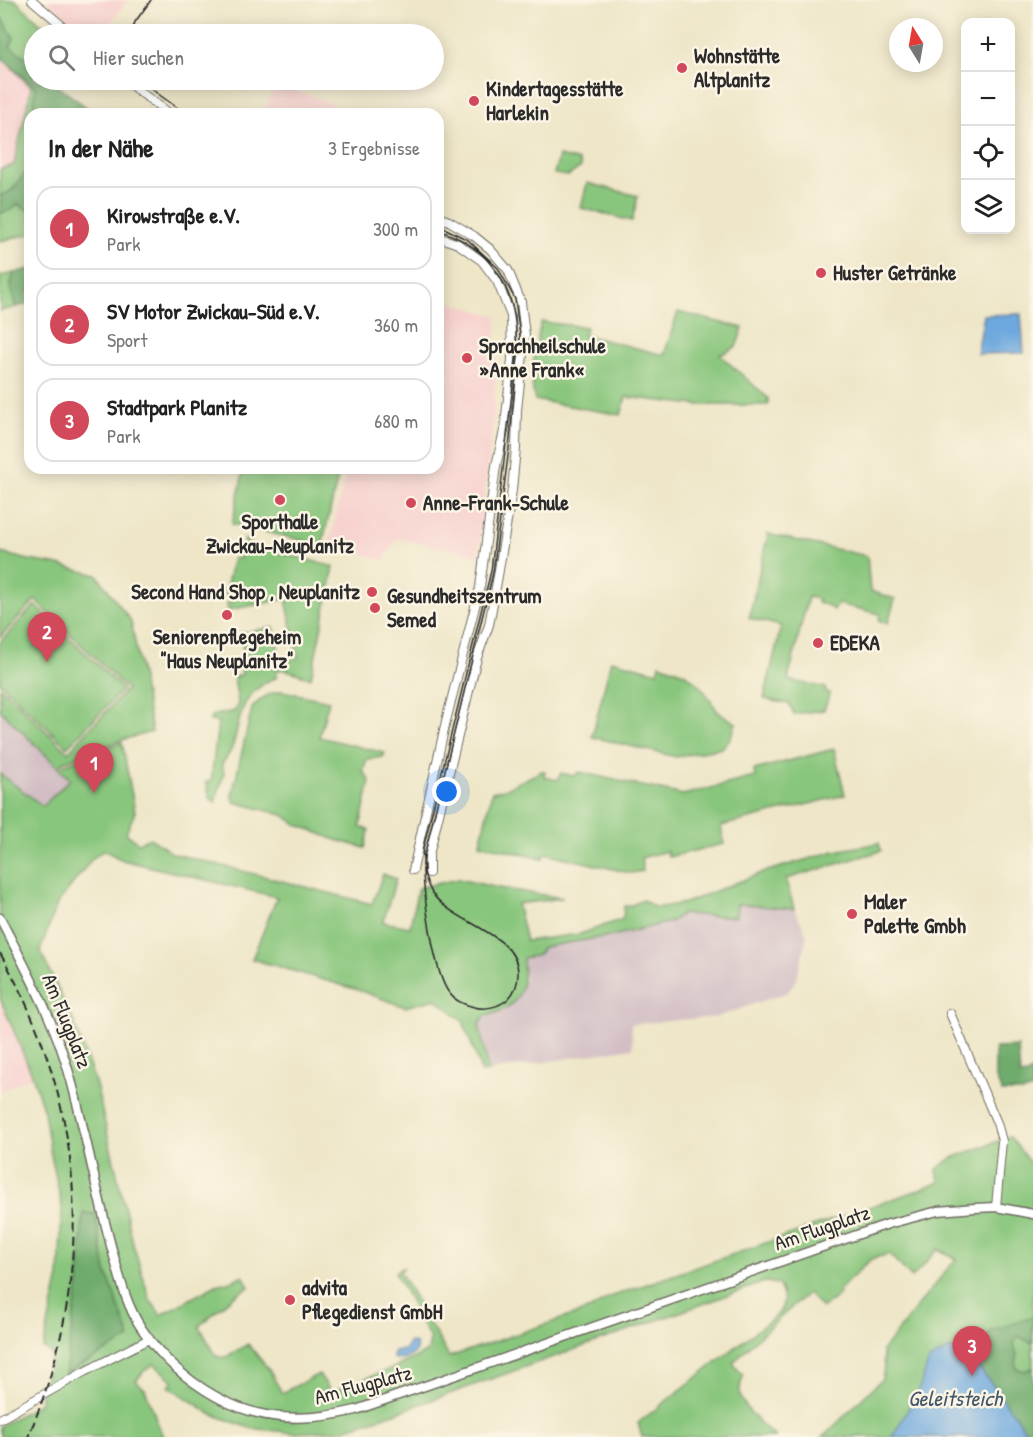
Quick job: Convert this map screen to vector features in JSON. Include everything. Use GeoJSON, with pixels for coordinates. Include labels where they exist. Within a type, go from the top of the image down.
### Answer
{"type":"FeatureCollection","features":[{"type":"Feature","properties":{"kind":"main road","name":"Am Flugplatz"},"geometry":{"type":"LineString","coordinates":[[0,918],[40,996],[58,1039],[71,1079],[122,1287],[136,1319],[149,1339],[183,1376],[229,1404],[268,1416],[311,1418],[337,1414],[377,1403],[888,1224],[938,1211],[996,1207],[1033,1214]]}},
{"type":"Feature","properties":{"kind":"street"},"geometry":{"type":"LineString","coordinates":[[32,0],[60,24]]}},
{"type":"Feature","properties":{"kind":"street"},"geometry":{"type":"LineString","coordinates":[[138,90],[162,108]]}},
{"type":"Feature","properties":{"kind":"street"},"geometry":{"type":"LineString","coordinates":[[429,873],[429,855],[477,658],[490,619],[507,525],[525,336],[524,316],[519,294],[508,270],[490,249],[465,230],[444,220]]}},
{"type":"Feature","properties":{"kind":"street"},"geometry":{"type":"LineString","coordinates":[[413,870],[446,721],[474,616],[484,564],[512,359],[513,332],[510,312],[497,281],[482,261],[458,244],[444,239]]}},
{"type":"Feature","properties":{"kind":"street"},"geometry":{"type":"LineString","coordinates":[[501,447],[516,448]]}},
{"type":"Feature","properties":{"kind":"street"},"geometry":{"type":"LineString","coordinates":[[474,616],[490,619]]}},
{"type":"Feature","properties":{"kind":"street"},"geometry":{"type":"LineString","coordinates":[[446,721],[461,724]]}},
{"type":"Feature","properties":{"kind":"street"},"geometry":{"type":"LineString","coordinates":[[950,1013],[997,1123],[1002,1142],[996,1207]]}},
{"type":"Feature","properties":{"kind":"street"},"geometry":{"type":"LineString","coordinates":[[0,1419],[149,1339]]}},
{"type":"Feature","properties":{"kind":"shaded area"},"geometry":{"type":"Polygon","coordinates":[[[46,0],[128,0],[110,24],[75,24],[46,0]]]}},
{"type":"Feature","properties":{"kind":"shaded area"},"geometry":{"type":"Polygon","coordinates":[[[0,58],[24,80],[24,90],[31,90],[27,108],[24,108],[24,121],[14,166],[0,169],[0,58]]]}},
{"type":"Feature","properties":{"kind":"shaded area"},"geometry":{"type":"Polygon","coordinates":[[[272,90],[295,90],[341,108],[265,108],[272,90]]]}},
{"type":"Feature","properties":{"kind":"shaded area","name":"Anne-Frank-Schule"},"geometry":{"type":"Polygon","coordinates":[[[444,301],[497,316],[494,415],[478,556],[397,538],[384,560],[329,545],[346,474],[444,474],[444,301]]]}},
{"type":"Feature","properties":{"kind":"shaded area"},"geometry":{"type":"Polygon","coordinates":[[[0,710],[70,779],[44,806],[0,774],[0,710]]]}},
{"type":"Feature","properties":{"kind":"shaded area"},"geometry":{"type":"Polygon","coordinates":[[[737,904],[794,909],[807,935],[797,978],[788,992],[717,1017],[631,1024],[633,1048],[488,1071],[479,1025],[485,1016],[500,1012],[521,992],[525,978],[522,958],[543,947],[616,935],[670,922],[682,914],[736,917],[737,904]]]}},
{"type":"Feature","properties":{"kind":"shaded area"},"geometry":{"type":"Polygon","coordinates":[[[0,998],[32,1076],[0,1092],[0,998]]]}},
{"type":"Feature","properties":{"kind":"green space"},"geometry":{"type":"Polygon","coordinates":[[[0,0],[15,0],[41,24],[24,24],[24,56],[10,47],[14,38],[0,16],[0,0]]]}},
{"type":"Feature","properties":{"kind":"green space"},"geometry":{"type":"Polygon","coordinates":[[[0,16],[14,38],[10,47],[24,56],[24,77],[0,56],[0,16]]]}},
{"type":"Feature","properties":{"kind":"green space"},"geometry":{"type":"Polygon","coordinates":[[[0,56],[24,77],[24,80],[0,56]]]}},
{"type":"Feature","properties":{"kind":"green space"},"geometry":{"type":"Polygon","coordinates":[[[30,90],[36,90],[33,108],[26,108],[30,90]]]}},
{"type":"Feature","properties":{"kind":"green space"},"geometry":{"type":"Polygon","coordinates":[[[36,90],[63,90],[88,108],[33,108],[36,90]]]}},
{"type":"Feature","properties":{"kind":"green space"},"geometry":{"type":"Polygon","coordinates":[[[24,119],[24,175],[15,187],[0,196],[0,169],[14,165],[24,119]]]}},
{"type":"Feature","properties":{"kind":"green space"},"geometry":{"type":"Polygon","coordinates":[[[559,156],[579,161],[581,167],[568,176],[554,174],[559,156]]]}},
{"type":"Feature","properties":{"kind":"green space"},"geometry":{"type":"Polygon","coordinates":[[[24,175],[24,208],[18,204],[11,210],[0,213],[0,196],[15,187],[24,175]]]}},
{"type":"Feature","properties":{"kind":"green space"},"geometry":{"type":"Polygon","coordinates":[[[587,183],[638,196],[632,221],[581,208],[587,183]]]}},
{"type":"Feature","properties":{"kind":"green space"},"geometry":{"type":"Polygon","coordinates":[[[17,204],[24,208],[24,235],[0,241],[0,213],[11,210],[17,204]]]}},
{"type":"Feature","properties":{"kind":"green space"},"geometry":{"type":"Polygon","coordinates":[[[24,270],[24,305],[16,307],[10,287],[14,273],[24,270]]]}},
{"type":"Feature","properties":{"kind":"green space"},"geometry":{"type":"Polygon","coordinates":[[[14,273],[10,287],[16,307],[0,311],[0,276],[14,273]]]}},
{"type":"Feature","properties":{"kind":"green space"},"geometry":{"type":"Polygon","coordinates":[[[678,312],[743,328],[736,347],[720,355],[768,398],[768,405],[696,405],[626,397],[621,415],[535,400],[532,381],[541,322],[586,327],[584,335],[664,355],[678,312]]]}},
{"type":"Feature","properties":{"kind":"green space"},"geometry":{"type":"Polygon","coordinates":[[[243,474],[339,474],[322,545],[232,524],[243,474]]]}},
{"type":"Feature","properties":{"kind":"green space"},"geometry":{"type":"Polygon","coordinates":[[[768,534],[867,556],[870,591],[895,599],[888,623],[879,621],[880,614],[838,604],[833,610],[827,605],[817,603],[818,599],[808,597],[788,680],[826,688],[825,692],[830,693],[824,710],[794,714],[789,704],[764,699],[781,626],[749,618],[768,534]]]}},
{"type":"Feature","properties":{"kind":"green space"},"geometry":{"type":"Polygon","coordinates":[[[245,539],[250,544],[334,567],[311,678],[284,669],[276,671],[276,678],[263,684],[248,698],[243,707],[232,746],[222,763],[224,774],[215,802],[210,798],[206,782],[211,782],[218,722],[210,721],[211,716],[235,711],[238,703],[234,677],[242,675],[241,666],[246,665],[240,633],[274,627],[280,658],[285,657],[286,660],[298,658],[286,599],[228,610],[227,603],[233,602],[231,596],[225,597],[224,589],[226,589],[233,558],[240,559],[245,539]]]}},
{"type":"Feature","properties":{"kind":"green space"},"geometry":{"type":"Polygon","coordinates":[[[0,553],[97,575],[131,621],[152,732],[121,740],[63,762],[58,767],[0,710],[0,687],[68,752],[127,689],[35,600],[0,637],[0,553]]]}},
{"type":"Feature","properties":{"kind":"green space"},"geometry":{"type":"Polygon","coordinates":[[[35,605],[123,689],[67,747],[0,683],[0,642],[35,605]]]}},
{"type":"Feature","properties":{"kind":"green space"},"geometry":{"type":"Polygon","coordinates":[[[611,660],[658,672],[660,664],[684,673],[705,692],[718,712],[736,723],[730,739],[722,748],[676,757],[592,737],[611,660]]]}},
{"type":"Feature","properties":{"kind":"green space"},"geometry":{"type":"Polygon","coordinates":[[[282,691],[329,701],[319,737],[385,753],[383,757],[367,759],[363,771],[370,781],[360,827],[369,830],[365,848],[333,839],[296,824],[283,815],[234,802],[232,795],[252,708],[266,696],[282,691]]]}},
{"type":"Feature","properties":{"kind":"green space"},"geometry":{"type":"Polygon","coordinates":[[[122,742],[135,812],[126,833],[138,843],[150,838],[172,853],[372,904],[383,874],[396,879],[383,922],[410,927],[418,888],[458,879],[563,898],[517,904],[526,941],[580,934],[623,919],[624,906],[643,900],[656,908],[685,903],[761,873],[835,851],[879,843],[881,851],[786,879],[794,909],[737,904],[736,917],[682,914],[670,922],[616,935],[543,947],[538,955],[523,958],[523,980],[518,996],[506,1008],[485,1016],[479,1024],[488,1071],[482,1073],[463,1021],[436,999],[405,1007],[358,990],[252,959],[277,897],[122,860],[104,850],[92,859],[57,904],[40,951],[74,1022],[96,1085],[134,1247],[150,1300],[161,1315],[216,1285],[232,1281],[243,1275],[249,1287],[229,1300],[199,1326],[217,1357],[226,1357],[248,1344],[269,1370],[282,1393],[319,1374],[331,1392],[398,1366],[428,1351],[430,1339],[395,1272],[404,1267],[400,1272],[449,1357],[591,1309],[610,1297],[930,1186],[939,1182],[937,1169],[952,1158],[1010,1137],[1033,1167],[1033,1437],[823,1437],[882,1379],[884,1367],[882,1351],[956,1259],[938,1249],[912,1278],[889,1254],[871,1259],[838,1291],[840,1294],[822,1308],[808,1293],[733,1363],[743,1376],[740,1395],[745,1406],[775,1437],[642,1437],[638,1423],[778,1314],[784,1299],[782,1292],[778,1284],[765,1282],[341,1430],[295,1433],[250,1428],[211,1414],[169,1386],[173,1381],[154,1364],[136,1381],[145,1389],[163,1437],[0,1437],[0,1426],[39,1404],[52,1354],[43,1348],[59,1277],[62,1206],[44,1112],[33,1077],[0,998],[0,774],[43,806],[70,779],[59,769],[122,742]],[[84,1213],[79,1282],[65,1374],[106,1271],[95,1214],[84,1213]]]}},
{"type":"Feature","properties":{"kind":"green space"},"geometry":{"type":"Polygon","coordinates":[[[834,749],[845,795],[721,826],[724,844],[668,857],[667,851],[641,858],[643,871],[630,873],[545,853],[543,859],[480,844],[492,792],[505,789],[542,771],[545,771],[544,777],[558,780],[561,773],[574,776],[579,772],[683,795],[755,777],[754,770],[834,749]]]}},
{"type":"Feature","properties":{"kind":"green space"},"geometry":{"type":"Polygon","coordinates":[[[1018,1047],[1020,1076],[1027,1075],[1033,1069],[1033,1089],[1024,1092],[1002,1092],[995,1076],[995,1048],[1018,1047]]]}},
{"type":"Feature","properties":{"kind":"green space"},"geometry":{"type":"Polygon","coordinates":[[[83,1213],[95,1214],[106,1271],[130,1338],[65,1374],[79,1282],[83,1213]]]}},
{"type":"Feature","properties":{"kind":"green space"},"geometry":{"type":"Polygon","coordinates":[[[1033,1317],[1033,1342],[1018,1336],[1014,1343],[1017,1356],[1016,1368],[1025,1371],[1033,1368],[1033,1437],[1030,1437],[970,1357],[980,1349],[990,1331],[1033,1317]]]}},
{"type":"Feature","properties":{"kind":"water"},"geometry":{"type":"Polygon","coordinates":[[[1021,314],[1024,353],[977,354],[984,315],[1021,314]]]}},
{"type":"Feature","properties":{"kind":"water"},"geometry":{"type":"Polygon","coordinates":[[[410,1342],[416,1344],[417,1347],[413,1355],[401,1360],[393,1358],[394,1351],[404,1350],[410,1342]]]}},
{"type":"Feature","properties":{"kind":"water","name":"Geleitsteich"},"geometry":{"type":"Polygon","coordinates":[[[950,1349],[970,1357],[1030,1437],[892,1437],[918,1392],[929,1360],[950,1349]]]}},
{"type":"Feature","properties":{"kind":"tram line"},"geometry":{"type":"LineString","coordinates":[[134,24],[151,0]]}},
{"type":"Feature","properties":{"kind":"tram line"},"geometry":{"type":"LineString","coordinates":[[153,90],[178,108]]}},
{"type":"Feature","properties":{"kind":"tram line"},"geometry":{"type":"LineString","coordinates":[[423,861],[493,573],[520,336],[515,299],[498,268],[468,240],[444,228]]}},
{"type":"Feature","properties":{"kind":"tram line"},"geometry":{"type":"LineString","coordinates":[[423,861],[423,849],[491,571],[516,359],[514,316],[501,279],[491,264],[476,250],[444,233]]}},
{"type":"Feature","properties":{"kind":"tram line"},"geometry":{"type":"LineString","coordinates":[[423,861],[423,866]]}},
{"type":"Feature","properties":{"kind":"tram line"},"geometry":{"type":"LineString","coordinates":[[423,866],[427,883],[441,903],[497,938],[508,948],[515,960],[518,974],[514,991],[504,1002],[487,1008],[464,1004],[450,994],[444,984],[430,930],[423,866]]}},
{"type":"Feature","properties":{"kind":"railway"},"geometry":{"type":"LineString","coordinates":[[0,953],[29,1011],[51,1070],[66,1131],[73,1192],[73,1253],[65,1315],[50,1376],[28,1437]]}},
{"type":"Feature","properties":{"kind":"place","name":"Wohnstätte Altplanitz"},"geometry":{"type":"Point","coordinates":[682,68]}},
{"type":"Feature","properties":{"kind":"place","name":"Kindertagesstätte Harlekin"},"geometry":{"type":"Point","coordinates":[474,101]}},
{"type":"Feature","properties":{"kind":"place","name":"Huster Getränke"},"geometry":{"type":"Point","coordinates":[821,273]}},
{"type":"Feature","properties":{"kind":"place","name":"Sprachheilschule »Anne Frank«"},"geometry":{"type":"Point","coordinates":[467,358]}},
{"type":"Feature","properties":{"kind":"place","name":"Sporthalle Zwickau-Neuplanitz"},"geometry":{"type":"Point","coordinates":[280,500]}},
{"type":"Feature","properties":{"kind":"place","name":"Anne-Frank-Schule"},"geometry":{"type":"Point","coordinates":[411,503]}},
{"type":"Feature","properties":{"kind":"place","name":"Second Hand Shop , Neuplanitz"},"geometry":{"type":"Point","coordinates":[372,592]}},
{"type":"Feature","properties":{"kind":"place","name":"Gesundheitszentrum Semed"},"geometry":{"type":"Point","coordinates":[375,608]}},
{"type":"Feature","properties":{"kind":"place","name":"Seniorenpflegeheim \"Haus Neuplanitz\""},"geometry":{"type":"Point","coordinates":[227,615]}},
{"type":"Feature","properties":{"kind":"place","name":"EDEKA"},"geometry":{"type":"Point","coordinates":[818,643]}},
{"type":"Feature","properties":{"kind":"place","name":"SV Motor Zwickau-Süd e.V."},"geometry":{"type":"Point","coordinates":[47,662]}},
{"type":"Feature","properties":{"kind":"place","name":"Kirowstraße e.V."},"geometry":{"type":"Point","coordinates":[94,793]}},
{"type":"Feature","properties":{"kind":"place","name":"Maler Palette Gmbh"},"geometry":{"type":"Point","coordinates":[852,914]}},
{"type":"Feature","properties":{"kind":"place","name":"advita Pflegedienst GmbH"},"geometry":{"type":"Point","coordinates":[290,1300]}},
{"type":"Feature","properties":{"kind":"place","name":"Stadtpark Planitz"},"geometry":{"type":"Point","coordinates":[972,1376]}}]}
